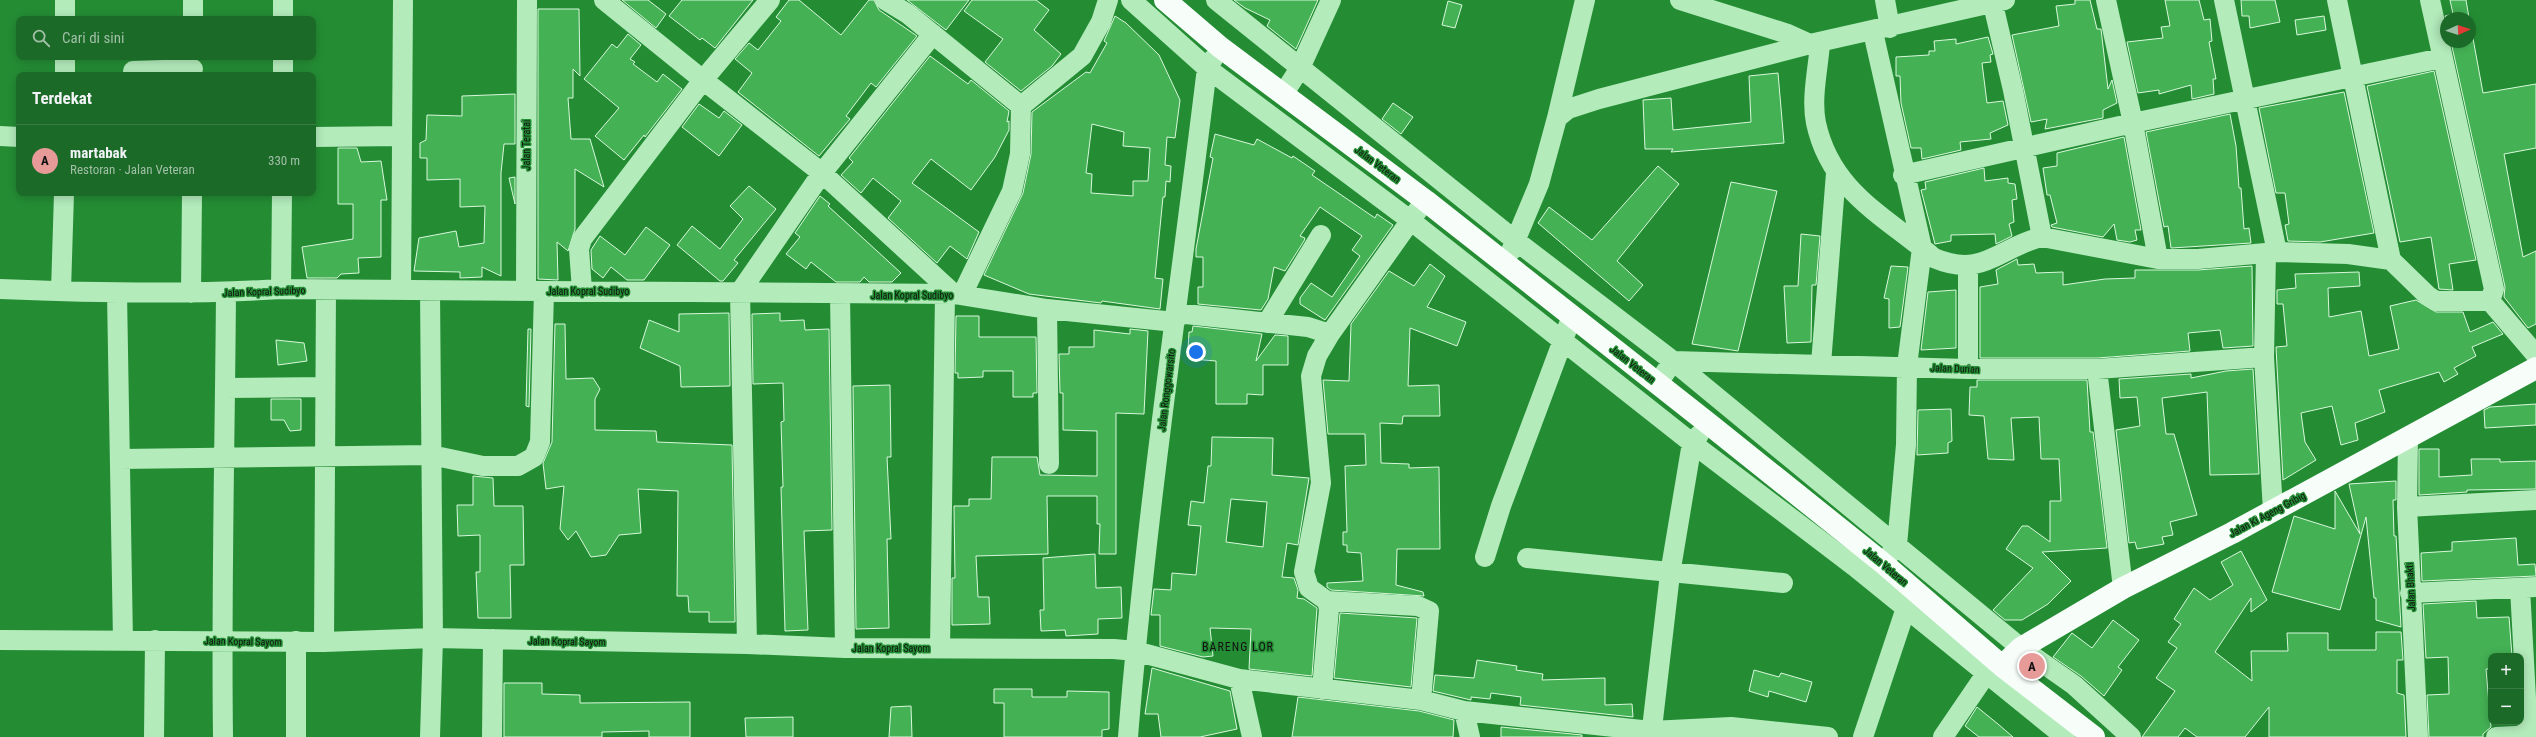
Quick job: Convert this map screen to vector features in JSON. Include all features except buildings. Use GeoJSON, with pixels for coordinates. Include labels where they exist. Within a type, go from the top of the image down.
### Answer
{"type":"FeatureCollection","features":[{"type":"Feature","properties":{"kind":"main road","name":"Jalan Veteran"},"geometry":{"type":"LineString","coordinates":[[1165,0],[1220,47],[1284,93],[1426,201],[1709,424],[1877,572],[1994,670],[2094,737]]}},
{"type":"Feature","properties":{"kind":"main road","name":"Jalan Ki Ageng Gribig"},"geometry":{"type":"LineString","coordinates":[[1994,670],[2021,648],[2123,588],[2273,511],[2536,368]]}},
{"type":"Feature","properties":{"kind":"street"},"geometry":{"type":"LineString","coordinates":[[65,0],[65,16]]}},
{"type":"Feature","properties":{"kind":"street"},"geometry":{"type":"LineString","coordinates":[[193,0],[193,16]]}},
{"type":"Feature","properties":{"kind":"street"},"geometry":{"type":"LineString","coordinates":[[283,0],[283,16]]}},
{"type":"Feature","properties":{"kind":"street"},"geometry":{"type":"LineString","coordinates":[[401,290],[403,0]]}},
{"type":"Feature","properties":{"kind":"street","name":"Jalan Teratai"},"geometry":{"type":"LineString","coordinates":[[121,459],[325,455],[431,455],[483,466],[518,466],[534,457],[540,442],[527,0]]}},
{"type":"Feature","properties":{"kind":"street"},"geometry":{"type":"LineString","coordinates":[[604,0],[822,173],[954,295]]}},
{"type":"Feature","properties":{"kind":"street"},"geometry":{"type":"LineString","coordinates":[[582,290],[580,249],[582,238],[703,80],[770,0]]}},
{"type":"Feature","properties":{"kind":"street"},"geometry":{"type":"LineString","coordinates":[[885,0],[933,34],[1022,106]]}},
{"type":"Feature","properties":{"kind":"street"},"geometry":{"type":"LineString","coordinates":[[940,648],[954,295],[1012,191],[1020,154],[1022,106],[1082,56],[1101,22],[1108,0]]}},
{"type":"Feature","properties":{"kind":"street"},"geometry":{"type":"LineString","coordinates":[[1131,0],[1207,68],[1410,220],[1561,341],[1692,443],[1877,572],[1906,608],[1994,670],[2065,737]]}},
{"type":"Feature","properties":{"kind":"street"},"geometry":{"type":"LineString","coordinates":[[1216,0],[1516,240],[1673,361],[2021,648],[2074,685],[2131,737]]}},
{"type":"Feature","properties":{"kind":"street"},"geometry":{"type":"LineString","coordinates":[[1284,93],[1300,68],[1331,0]]}},
{"type":"Feature","properties":{"kind":"street"},"geometry":{"type":"LineString","coordinates":[[1505,264],[1539,184],[1557,118],[1585,0]]}},
{"type":"Feature","properties":{"kind":"street"},"geometry":{"type":"LineString","coordinates":[[1680,0],[1815,44]]}},
{"type":"Feature","properties":{"kind":"street"},"geometry":{"type":"LineString","coordinates":[[1877,572],[1897,545],[1906,445],[1907,366],[1922,248],[1904,175],[1881,30],[1885,0]]}},
{"type":"Feature","properties":{"kind":"street"},"geometry":{"type":"LineString","coordinates":[[2106,0],[2133,123],[2158,259]]}},
{"type":"Feature","properties":{"kind":"street"},"geometry":{"type":"LineString","coordinates":[[2224,0],[2244,100],[2271,253],[2264,357],[2273,511]]}},
{"type":"Feature","properties":{"kind":"street"},"geometry":{"type":"LineString","coordinates":[[2337,0],[2391,260],[2428,296],[2436,301],[2490,301],[2536,355]]}},
{"type":"Feature","properties":{"kind":"street"},"geometry":{"type":"LineString","coordinates":[[2430,0],[2494,289],[2490,301]]}},
{"type":"Feature","properties":{"kind":"street"},"geometry":{"type":"LineString","coordinates":[[1557,118],[1568,109],[1600,99],[1815,44],[1881,30],[1996,1],[2042,237]]}},
{"type":"Feature","properties":{"kind":"street"},"geometry":{"type":"LineString","coordinates":[[747,644],[740,292],[822,173],[933,34]]}},
{"type":"Feature","properties":{"kind":"street"},"geometry":{"type":"LineString","coordinates":[[1815,44],[1816,123],[1836,173],[1854,195],[1934,258],[1943,262],[1956,266],[1968,266],[1991,259],[2031,240],[2042,237],[2158,259],[2198,259],[2271,253],[2348,254],[2391,260]]}},
{"type":"Feature","properties":{"kind":"street","name":"Jalan Ronggowarsito"},"geometry":{"type":"LineString","coordinates":[[1128,737],[1135,651],[1207,68],[1220,47]]}},
{"type":"Feature","properties":{"kind":"street"},"geometry":{"type":"LineString","coordinates":[[1904,175],[2133,123],[2442,58]]}},
{"type":"Feature","properties":{"kind":"street"},"geometry":{"type":"LineString","coordinates":[[65,60],[65,72]]}},
{"type":"Feature","properties":{"kind":"street"},"geometry":{"type":"LineString","coordinates":[[283,60],[283,72]]}},
{"type":"Feature","properties":{"kind":"street"},"geometry":{"type":"LineString","coordinates":[[133,71],[193,67]]}},
{"type":"Feature","properties":{"kind":"street"},"geometry":{"type":"LineString","coordinates":[[0,136],[16,136]]}},
{"type":"Feature","properties":{"kind":"street"},"geometry":{"type":"LineString","coordinates":[[316,138],[401,136]]}},
{"type":"Feature","properties":{"kind":"street"},"geometry":{"type":"LineString","coordinates":[[1821,364],[1836,173]]}},
{"type":"Feature","properties":{"kind":"street"},"geometry":{"type":"LineString","coordinates":[[61,291],[64,196]]}},
{"type":"Feature","properties":{"kind":"street"},"geometry":{"type":"LineString","coordinates":[[190,293],[192,196]]}},
{"type":"Feature","properties":{"kind":"street"},"geometry":{"type":"LineString","coordinates":[[281,289],[282,196]]}},
{"type":"Feature","properties":{"kind":"street"},"geometry":{"type":"LineString","coordinates":[[1421,700],[1429,611],[1418,606],[1327,601],[1309,588],[1304,572],[1321,483],[1311,376],[1317,356],[1330,334],[1410,220],[1426,201]]}},
{"type":"Feature","properties":{"kind":"street"},"geometry":{"type":"LineString","coordinates":[[1266,323],[1321,235]]}},
{"type":"Feature","properties":{"kind":"street"},"geometry":{"type":"LineString","coordinates":[[1968,266],[1968,369]]}},
{"type":"Feature","properties":{"kind":"street","name":"Jalan Kopral Sudibyo"},"geometry":{"type":"LineString","coordinates":[[0,289],[117,293],[190,293],[281,289],[430,291],[582,290],[954,295],[1047,309],[1308,327],[1330,334]]}},
{"type":"Feature","properties":{"kind":"street"},"geometry":{"type":"LineString","coordinates":[[324,642],[326,290]]}},
{"type":"Feature","properties":{"kind":"street"},"geometry":{"type":"LineString","coordinates":[[430,291],[433,638],[430,737]]}},
{"type":"Feature","properties":{"kind":"street"},"geometry":{"type":"LineString","coordinates":[[223,737],[222,640],[226,457],[226,292]]}},
{"type":"Feature","properties":{"kind":"street"},"geometry":{"type":"LineString","coordinates":[[117,293],[123,641]]}},
{"type":"Feature","properties":{"kind":"street"},"geometry":{"type":"LineString","coordinates":[[840,294],[845,648]]}},
{"type":"Feature","properties":{"kind":"street"},"geometry":{"type":"LineString","coordinates":[[1047,309],[1049,464]]}},
{"type":"Feature","properties":{"kind":"street"},"geometry":{"type":"LineString","coordinates":[[1485,557],[1501,506],[1561,341],[1572,316]]}},
{"type":"Feature","properties":{"kind":"street","name":"Jalan Durian"},"geometry":{"type":"LineString","coordinates":[[1673,361],[1907,366],[1968,369],[2097,369],[2264,357]]}},
{"type":"Feature","properties":{"kind":"street"},"geometry":{"type":"LineString","coordinates":[[1658,383],[1673,361]]}},
{"type":"Feature","properties":{"kind":"street"},"geometry":{"type":"LineString","coordinates":[[2097,369],[2123,588]]}},
{"type":"Feature","properties":{"kind":"street"},"geometry":{"type":"LineString","coordinates":[[226,388],[325,387]]}},
{"type":"Feature","properties":{"kind":"street"},"geometry":{"type":"LineString","coordinates":[[1651,734],[1670,574],[1692,443],[1709,424]]}},
{"type":"Feature","properties":{"kind":"street","name":"Jalan Bhakti"},"geometry":{"type":"LineString","coordinates":[[2408,438],[2407,507],[2418,737]]}},
{"type":"Feature","properties":{"kind":"street"},"geometry":{"type":"LineString","coordinates":[[2407,507],[2536,500]]}},
{"type":"Feature","properties":{"kind":"street"},"geometry":{"type":"LineString","coordinates":[[1527,558],[1670,574],[1783,583]]}},
{"type":"Feature","properties":{"kind":"street"},"geometry":{"type":"LineString","coordinates":[[2410,593],[2528,587],[2532,735],[2496,737]]}},
{"type":"Feature","properties":{"kind":"street"},"geometry":{"type":"LineString","coordinates":[[1322,689],[1327,601]]}},
{"type":"Feature","properties":{"kind":"street"},"geometry":{"type":"LineString","coordinates":[[1863,737],[1906,608]]}},
{"type":"Feature","properties":{"kind":"street","name":"Jalan Kopral Sayom"},"geometry":{"type":"LineString","coordinates":[[0,640],[222,640],[324,642],[433,638],[747,644],[845,648],[1135,651],[1239,680],[1421,700],[1464,711],[1651,734],[1730,732],[1828,737]]}},
{"type":"Feature","properties":{"kind":"street"},"geometry":{"type":"LineString","coordinates":[[492,737],[493,639]]}},
{"type":"Feature","properties":{"kind":"street"},"geometry":{"type":"LineString","coordinates":[[154,737],[155,640]]}},
{"type":"Feature","properties":{"kind":"street"},"geometry":{"type":"LineString","coordinates":[[296,642],[296,737]]}},
{"type":"Feature","properties":{"kind":"street"},"geometry":{"type":"LineString","coordinates":[[1943,737],[1994,670]]}},
{"type":"Feature","properties":{"kind":"street"},"geometry":{"type":"LineString","coordinates":[[1239,680],[1252,737]]}},
{"type":"Feature","properties":{"kind":"street"},"geometry":{"type":"LineString","coordinates":[[1464,711],[1470,737]]}},
{"type":"Feature","properties":{"kind":"place","name":"martabak"},"geometry":{"type":"Point","coordinates":[2032,666]}},
{"type":"Feature","properties":{"kind":"district","name":"BARENG LOR"},"geometry":{"type":"Point","coordinates":[1238,647]}}]}
